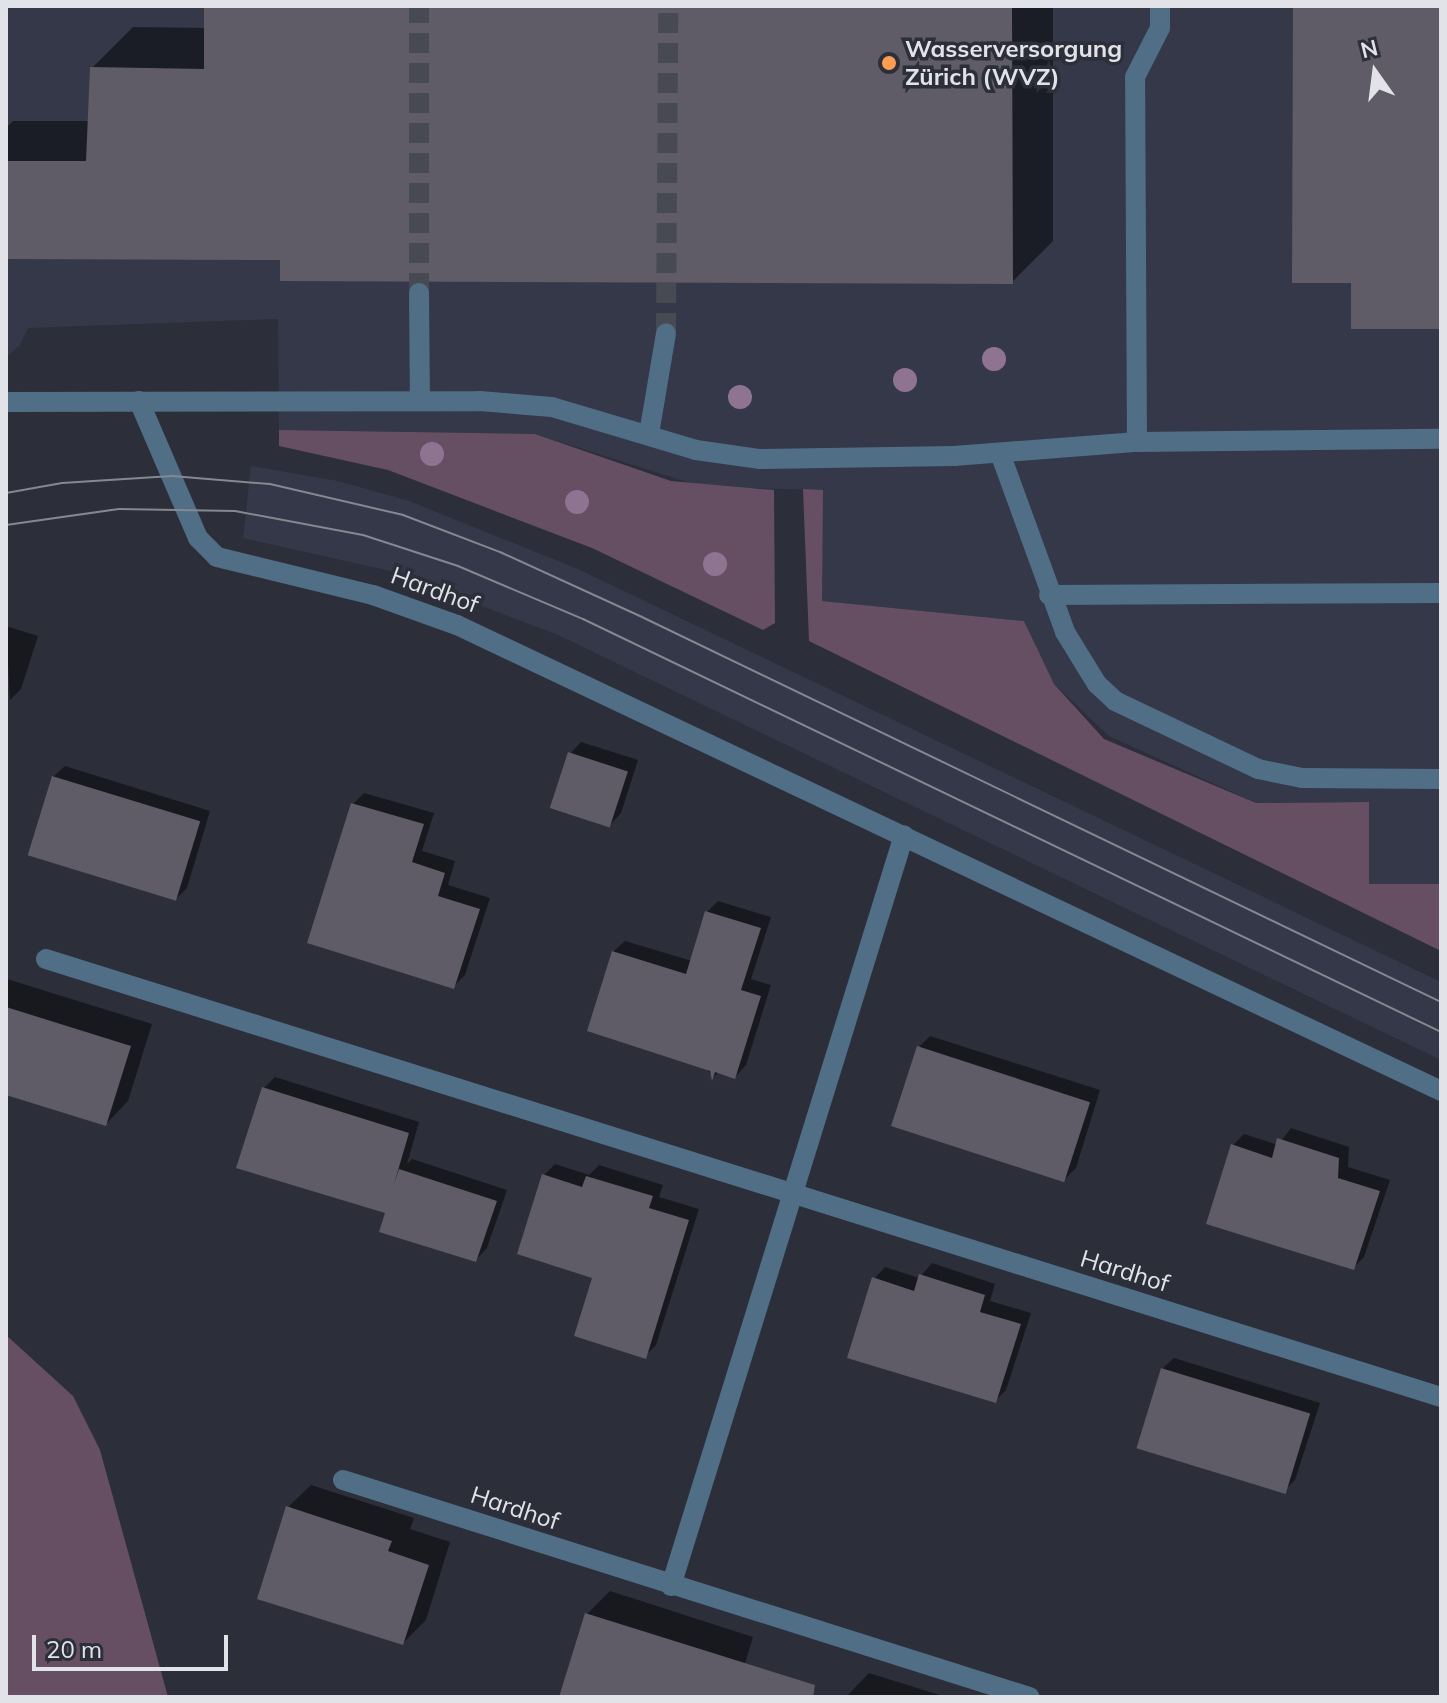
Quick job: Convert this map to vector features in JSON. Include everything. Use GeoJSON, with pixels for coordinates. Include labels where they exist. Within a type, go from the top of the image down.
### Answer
{"type":"FeatureCollection","features":[{"type":"Feature","properties":{"kind":"street"},"geometry":{"type":"LineString","coordinates":[[1137,442],[1135,77],[1160,28],[1160,6]]}},
{"type":"Feature","properties":{"kind":"street"},"geometry":{"type":"LineString","coordinates":[[419,293],[420,400]]}},
{"type":"Feature","properties":{"kind":"street"},"geometry":{"type":"LineString","coordinates":[[649,434],[666,333]]}},
{"type":"Feature","properties":{"kind":"street"},"geometry":{"type":"LineString","coordinates":[[6,402],[420,400],[552,407],[710,453],[760,459],[1000,453],[1137,442],[1441,439]]}},
{"type":"Feature","properties":{"kind":"street","name":"Hardhof"},"geometry":{"type":"LineString","coordinates":[[139,401],[198,538],[217,557],[373,595],[457,625],[1441,1091]]}},
{"type":"Feature","properties":{"kind":"street"},"geometry":{"type":"LineString","coordinates":[[1000,453],[1049,595],[1089,673],[1136,715],[1238,762],[1280,774],[1441,779]]}},
{"type":"Feature","properties":{"kind":"street"},"geometry":{"type":"LineString","coordinates":[[1049,595],[1441,593]]}},
{"type":"Feature","properties":{"kind":"street"},"geometry":{"type":"LineString","coordinates":[[671,1586],[904,835]]}},
{"type":"Feature","properties":{"kind":"street","name":"Hardhof"},"geometry":{"type":"LineString","coordinates":[[46,959],[1441,1397]]}},
{"type":"Feature","properties":{"kind":"street","name":"Hardhof"},"geometry":{"type":"LineString","coordinates":[[343,1480],[1029,1697]]}},
{"type":"Feature","properties":{"kind":"shaded area"},"geometry":{"type":"Polygon","coordinates":[[[6,6],[1441,6],[1441,884],[1369,884],[1369,802],[1256,803],[1109,736],[1054,684],[1024,621],[821,601],[822,490],[703,487],[535,434],[279,430],[278,319],[28,328],[20,345],[6,357],[6,6]]]}},
{"type":"Feature","properties":{"kind":"shaded area"},"geometry":{"type":"Polygon","coordinates":[[[279,430],[535,434],[671,481],[774,490],[775,623],[763,630],[592,548],[388,470],[279,446],[279,430]]]}},
{"type":"Feature","properties":{"kind":"shaded area"},"geometry":{"type":"Polygon","coordinates":[[[251,466],[338,481],[409,501],[578,569],[1441,982],[1441,1060],[558,635],[390,571],[243,538],[251,466]]]}},
{"type":"Feature","properties":{"kind":"shaded area"},"geometry":{"type":"Polygon","coordinates":[[[803,489],[823,490],[822,601],[1024,621],[1054,684],[1104,739],[1256,803],[1369,802],[1369,884],[1441,884],[1441,951],[809,641],[803,489]]]}},
{"type":"Feature","properties":{"kind":"shaded area"},"geometry":{"type":"Polygon","coordinates":[[[6,1335],[73,1396],[100,1450],[168,1697],[6,1697],[6,1335]]]}},
{"type":"Feature","properties":{"kind":"building"},"geometry":{"type":"Polygon","coordinates":[[[204,6],[1012,6],[1013,284],[280,281],[280,260],[6,259],[6,161],[86,161],[90,67],[204,69],[204,6]]]}},
{"type":"Feature","properties":{"kind":"building"},"geometry":{"type":"Polygon","coordinates":[[[1293,6],[1441,6],[1441,329],[1351,329],[1351,283],[1292,283],[1293,6]]]}},
{"type":"Feature","properties":{"kind":"building"},"geometry":{"type":"Polygon","coordinates":[[[568,752],[628,771],[610,828],[550,808],[568,752]]]}},
{"type":"Feature","properties":{"kind":"building"},"geometry":{"type":"Polygon","coordinates":[[[52,776],[200,821],[176,901],[28,855],[52,776]]]}},
{"type":"Feature","properties":{"kind":"building"},"geometry":{"type":"Polygon","coordinates":[[[351,803],[424,824],[412,862],[445,873],[438,896],[480,909],[454,989],[307,943],[351,803]]]}},
{"type":"Feature","properties":{"kind":"building"},"geometry":{"type":"Polygon","coordinates":[[[705,911],[761,928],[741,990],[761,996],[735,1079],[715,1072],[712,1081],[710,1071],[587,1031],[612,951],[686,974],[705,911]]]}},
{"type":"Feature","properties":{"kind":"building"},"geometry":{"type":"Polygon","coordinates":[[[6,1007],[131,1046],[106,1126],[6,1095],[6,1007]]]}},
{"type":"Feature","properties":{"kind":"building"},"geometry":{"type":"Polygon","coordinates":[[[917,1046],[1090,1102],[1064,1182],[891,1126],[917,1046]]]}},
{"type":"Feature","properties":{"kind":"building"},"geometry":{"type":"Polygon","coordinates":[[[262,1087],[409,1133],[394,1184],[399,1169],[497,1201],[476,1262],[379,1232],[385,1213],[236,1168],[262,1087]]]}},
{"type":"Feature","properties":{"kind":"building"},"geometry":{"type":"Polygon","coordinates":[[[1277,1138],[1339,1158],[1338,1178],[1380,1191],[1354,1270],[1206,1224],[1231,1144],[1272,1158],[1277,1138]]]}},
{"type":"Feature","properties":{"kind":"building"},"geometry":{"type":"Polygon","coordinates":[[[542,1174],[582,1187],[586,1176],[653,1196],[649,1208],[689,1220],[646,1359],[574,1336],[592,1278],[517,1254],[542,1174]]]}},
{"type":"Feature","properties":{"kind":"building"},"geometry":{"type":"Polygon","coordinates":[[[919,1274],[985,1295],[980,1312],[1021,1324],[996,1403],[847,1358],[872,1277],[914,1291],[919,1274]]]}},
{"type":"Feature","properties":{"kind":"building"},"geometry":{"type":"Polygon","coordinates":[[[1161,1368],[1310,1414],[1286,1494],[1136,1448],[1161,1368]]]}},
{"type":"Feature","properties":{"kind":"building"},"geometry":{"type":"Polygon","coordinates":[[[286,1506],[392,1541],[388,1551],[429,1565],[403,1645],[257,1599],[286,1506]]]}},
{"type":"Feature","properties":{"kind":"building"},"geometry":{"type":"Polygon","coordinates":[[[585,1613],[815,1685],[813,1697],[559,1697],[585,1613]]]}},
{"type":"Feature","properties":{"kind":"tunnel"},"geometry":{"type":"LineString","coordinates":[[419,6],[419,293]]}},
{"type":"Feature","properties":{"kind":"tunnel"},"geometry":{"type":"LineString","coordinates":[[666,333],[668,6]]}},
{"type":"Feature","properties":{"kind":"tram line"},"geometry":{"type":"LineString","coordinates":[[6,493],[62,483],[172,476],[270,484],[403,515],[500,552],[644,618],[1441,1002]]}},
{"type":"Feature","properties":{"kind":"tram line"},"geometry":{"type":"LineString","coordinates":[[6,525],[119,509],[235,511],[363,535],[458,566],[583,619],[1441,1032]]}},
{"type":"Feature","properties":{"kind":"place","name":"Wasserversorgung Zürich (WVZ)"},"geometry":{"type":"Point","coordinates":[889,63]}}]}
